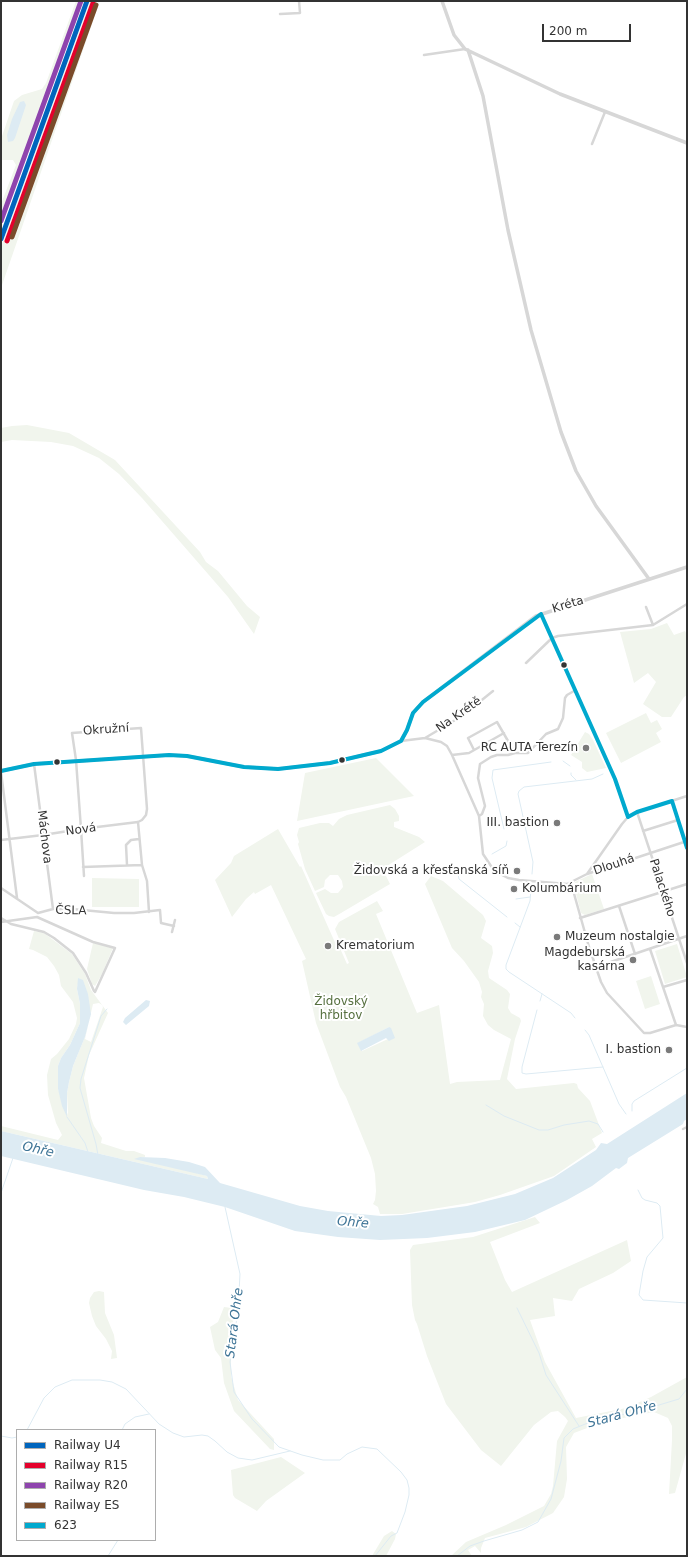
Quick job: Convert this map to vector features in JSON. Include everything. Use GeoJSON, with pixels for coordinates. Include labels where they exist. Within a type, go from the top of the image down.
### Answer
{"type":"FeatureCollection","features":[{"type":"Feature","properties":{"kind":"street"},"geometry":{"type":"LineString","coordinates":[[280,14],[300,13],[298,1]]}},
{"type":"Feature","properties":{"kind":"street"},"geometry":{"type":"LineString","coordinates":[[442,1],[454,35],[467,49],[560,94],[687,143]]}},
{"type":"Feature","properties":{"kind":"street"},"geometry":{"type":"LineString","coordinates":[[424,55],[467,49]]}},
{"type":"Feature","properties":{"kind":"street"},"geometry":{"type":"LineString","coordinates":[[467,49],[483,96],[508,230],[531,330],[561,432],[576,471],[596,506],[649,579]]}},
{"type":"Feature","properties":{"kind":"street"},"geometry":{"type":"LineString","coordinates":[[592,144],[605,112]]}},
{"type":"Feature","properties":{"kind":"street","name":"Kréta"},"geometry":{"type":"LineString","coordinates":[[401,741],[413,713],[423,702],[510,635],[541,614],[687,567]]}},
{"type":"Feature","properties":{"kind":"street"},"geometry":{"type":"LineString","coordinates":[[526,663],[552,638],[653,625],[687,604]]}},
{"type":"Feature","properties":{"kind":"street"},"geometry":{"type":"LineString","coordinates":[[646,607],[653,625]]}},
{"type":"Feature","properties":{"kind":"street"},"geometry":{"type":"LineString","coordinates":[[541,614],[617,785],[628,817]]}},
{"type":"Feature","properties":{"kind":"street","name":"Na Krétě"},"geometry":{"type":"LineString","coordinates":[[425,738],[462,716],[492,691]]}},
{"type":"Feature","properties":{"kind":"street"},"geometry":{"type":"LineString","coordinates":[[479,816],[482,814],[485,806],[478,778],[480,764],[491,757],[515,753],[528,753],[546,734],[558,729],[563,718],[565,698],[574,691]]}},
{"type":"Feature","properties":{"kind":"street"},"geometry":{"type":"LineString","coordinates":[[474,750],[468,738],[497,722],[515,753]]}},
{"type":"Feature","properties":{"kind":"street","name":"Okružní"},"geometry":{"type":"LineString","coordinates":[[76,760],[72,733],[133,728],[141,728],[143,756]]}},
{"type":"Feature","properties":{"kind":"street"},"geometry":{"type":"LineString","coordinates":[[452,755],[469,753],[504,733]]}},
{"type":"Feature","properties":{"kind":"street"},"geometry":{"type":"LineString","coordinates":[[17,899],[1,772],[34,764],[150,755],[187,756],[249,768],[278,769],[330,763],[381,750],[401,741],[425,738],[441,742],[447,746],[452,755],[479,816],[482,848],[491,866],[502,875],[518,880],[567,884],[587,874],[628,817],[637,812],[687,796]]}},
{"type":"Feature","properties":{"kind":"street"},"geometry":{"type":"LineString","coordinates":[[143,756],[147,809],[146,815],[138,822],[142,865],[147,881],[149,912],[160,910],[161,923],[174,926]]}},
{"type":"Feature","properties":{"kind":"street"},"geometry":{"type":"LineString","coordinates":[[76,760],[84,876]]}},
{"type":"Feature","properties":{"kind":"street","name":"Máchova"},"geometry":{"type":"LineString","coordinates":[[34,764],[53,909]]}},
{"type":"Feature","properties":{"kind":"street"},"geometry":{"type":"LineString","coordinates":[[672,801],[687,848]]}},
{"type":"Feature","properties":{"kind":"street","name":"Palackého"},"geometry":{"type":"LineString","coordinates":[[637,812],[687,963]]}},
{"type":"Feature","properties":{"kind":"street"},"geometry":{"type":"LineString","coordinates":[[643,831],[678,820]]}},
{"type":"Feature","properties":{"kind":"street","name":"Nová"},"geometry":{"type":"LineString","coordinates":[[1,840],[138,822]]}},
{"type":"Feature","properties":{"kind":"street"},"geometry":{"type":"LineString","coordinates":[[127,865],[126,845],[131,840],[139,839]]}},
{"type":"Feature","properties":{"kind":"street","name":"Dlouhá"},"geometry":{"type":"LineString","coordinates":[[587,874],[686,841]]}},
{"type":"Feature","properties":{"kind":"street"},"geometry":{"type":"LineString","coordinates":[[83,867],[142,865]]}},
{"type":"Feature","properties":{"kind":"street"},"geometry":{"type":"LineString","coordinates":[[571,883],[580,918],[604,988],[641,1031],[647,1034],[676,1025],[687,1027]]}},
{"type":"Feature","properties":{"kind":"street"},"geometry":{"type":"LineString","coordinates":[[580,918],[687,884]]}},
{"type":"Feature","properties":{"kind":"street","name":"ČSLA"},"geometry":{"type":"LineString","coordinates":[[1,888],[38,913],[53,909],[72,909],[114,913],[149,912]]}},
{"type":"Feature","properties":{"kind":"street"},"geometry":{"type":"LineString","coordinates":[[619,906],[635,954]]}},
{"type":"Feature","properties":{"kind":"street"},"geometry":{"type":"LineString","coordinates":[[37,917],[38,913]]}},
{"type":"Feature","properties":{"kind":"street"},"geometry":{"type":"LineString","coordinates":[[1,918],[6,922],[44,932],[74,953],[95,992],[115,948],[93,942],[37,917],[6,922],[1,922]]}},
{"type":"Feature","properties":{"kind":"street"},"geometry":{"type":"LineString","coordinates":[[172,932],[175,920]]}},
{"type":"Feature","properties":{"kind":"street"},"geometry":{"type":"LineString","coordinates":[[596,967],[687,936]]}},
{"type":"Feature","properties":{"kind":"street"},"geometry":{"type":"LineString","coordinates":[[650,948],[676,1025]]}},
{"type":"Feature","properties":{"kind":"street"},"geometry":{"type":"LineString","coordinates":[[664,987],[687,980]]}},
{"type":"Feature","properties":{"kind":"street"},"geometry":{"type":"LineString","coordinates":[[683,1129],[687,1127]]}},
{"type":"Feature","properties":{"kind":"green space"},"geometry":{"type":"Polygon","coordinates":[[[76,1],[82,1],[1,226],[1,204],[16,165],[13,160],[1,160],[1,139],[14,101],[22,95],[42,89],[46,83],[76,1]]]}},
{"type":"Feature","properties":{"kind":"green space"},"geometry":{"type":"Polygon","coordinates":[[[90,1],[100,1],[1,288],[1,247],[90,1]]]}},
{"type":"Feature","properties":{"kind":"green space"},"geometry":{"type":"Polygon","coordinates":[[[27,425],[69,433],[115,460],[200,552],[206,562],[218,571],[247,606],[260,617],[254,634],[228,597],[142,498],[119,474],[99,458],[73,446],[51,442],[12,440],[1,442],[1,428],[27,425]]]}},
{"type":"Feature","properties":{"kind":"green space"},"geometry":{"type":"Polygon","coordinates":[[[667,623],[674,635],[685,631],[687,635],[687,695],[684,697],[671,717],[662,717],[643,704],[656,682],[648,673],[634,683],[620,632],[651,629],[667,623]]]}},
{"type":"Feature","properties":{"kind":"green space"},"geometry":{"type":"Polygon","coordinates":[[[646,713],[651,723],[657,720],[662,729],[656,733],[661,742],[621,763],[606,733],[646,713]]]}},
{"type":"Feature","properties":{"kind":"green space","name":"RC AUTA Terezín"},"geometry":{"type":"Polygon","coordinates":[[[585,732],[589,734],[593,740],[606,768],[587,772],[582,768],[582,762],[571,755],[585,732]]]}},
{"type":"Feature","properties":{"kind":"green space"},"geometry":{"type":"Polygon","coordinates":[[[376,758],[414,796],[297,821],[305,773],[376,758]]]}},
{"type":"Feature","properties":{"kind":"green space"},"geometry":{"type":"Polygon","coordinates":[[[390,805],[395,809],[399,816],[399,821],[394,822],[394,827],[419,837],[425,842],[387,866],[389,869],[385,874],[390,884],[334,917],[329,916],[326,914],[316,893],[325,889],[331,893],[338,893],[343,887],[342,881],[338,875],[330,875],[325,880],[324,887],[315,891],[305,869],[298,844],[299,842],[297,835],[299,828],[320,823],[329,823],[333,826],[339,819],[347,815],[390,805]]]}},
{"type":"Feature","properties":{"kind":"green space","name":"Židovský hřbitov"},"geometry":{"type":"Polygon","coordinates":[[[278,829],[300,867],[301,866],[337,947],[339,946],[347,964],[349,963],[335,929],[339,922],[377,901],[383,911],[376,914],[417,1013],[439,1005],[450,1084],[457,1082],[500,1080],[511,1039],[494,1030],[488,1025],[483,1016],[484,1004],[481,997],[482,992],[479,982],[464,961],[452,948],[425,884],[431,876],[443,881],[483,915],[486,921],[481,938],[492,946],[493,953],[488,971],[489,978],[507,990],[510,994],[508,1008],[511,1013],[520,1018],[521,1021],[515,1039],[507,1079],[516,1089],[574,1083],[577,1084],[578,1088],[590,1101],[602,1133],[592,1139],[596,1147],[554,1176],[500,1195],[475,1202],[402,1214],[380,1214],[378,1207],[373,1204],[376,1191],[375,1174],[371,1158],[346,1097],[340,1087],[316,1023],[302,961],[306,959],[271,885],[255,894],[254,892],[246,899],[232,917],[215,880],[231,863],[234,856],[278,829]],[[389,1027],[358,1043],[362,1051],[388,1039],[389,1027]]]}},
{"type":"Feature","properties":{"kind":"green space"},"geometry":{"type":"Polygon","coordinates":[[[592,874],[604,909],[585,915],[581,913],[574,886],[575,882],[592,874]]]}},
{"type":"Feature","properties":{"kind":"green space"},"geometry":{"type":"Polygon","coordinates":[[[92,878],[139,879],[139,907],[92,907],[92,878]]]}},
{"type":"Feature","properties":{"kind":"green space"},"geometry":{"type":"Polygon","coordinates":[[[34,931],[44,933],[72,954],[85,974],[91,990],[108,1013],[89,1055],[84,1078],[91,1118],[94,1126],[102,1138],[101,1143],[126,1151],[134,1151],[145,1155],[145,1157],[139,1157],[207,1176],[208,1179],[1,1131],[1,1126],[58,1140],[62,1135],[56,1123],[48,1095],[47,1075],[51,1059],[69,1039],[76,1024],[77,1018],[73,1002],[61,986],[59,975],[54,966],[47,957],[29,949],[34,931]],[[79,978],[77,989],[80,1004],[80,1023],[58,1066],[58,1089],[68,1115],[67,1093],[73,1066],[89,1023],[85,1039],[91,1042],[103,1007],[99,1003],[93,1004],[91,1013],[79,978]]]}},
{"type":"Feature","properties":{"kind":"green space"},"geometry":{"type":"Polygon","coordinates":[[[93,943],[113,948],[95,986],[92,984],[87,969],[93,943]]]}},
{"type":"Feature","properties":{"kind":"green space"},"geometry":{"type":"Polygon","coordinates":[[[677,944],[687,977],[665,984],[655,951],[677,944]]]}},
{"type":"Feature","properties":{"kind":"green space"},"geometry":{"type":"Polygon","coordinates":[[[651,976],[660,1004],[645,1009],[636,981],[651,976]]]}},
{"type":"Feature","properties":{"kind":"green space"},"geometry":{"type":"Polygon","coordinates":[[[535,1217],[540,1223],[490,1242],[505,1280],[512,1292],[627,1240],[631,1261],[613,1273],[579,1289],[572,1301],[553,1298],[555,1316],[530,1320],[545,1362],[576,1418],[626,1408],[651,1397],[687,1377],[687,1450],[675,1493],[669,1494],[672,1426],[668,1418],[654,1412],[603,1422],[574,1433],[566,1447],[567,1479],[564,1497],[553,1513],[526,1527],[485,1538],[481,1548],[481,1553],[475,1546],[468,1550],[472,1556],[451,1556],[466,1542],[506,1525],[544,1506],[551,1494],[553,1486],[557,1441],[568,1421],[558,1411],[551,1412],[534,1425],[501,1466],[481,1450],[446,1404],[427,1356],[415,1320],[412,1305],[410,1250],[413,1245],[473,1237],[535,1217]]]}},
{"type":"Feature","properties":{"kind":"green space"},"geometry":{"type":"Polygon","coordinates":[[[94,1292],[104,1292],[105,1313],[114,1335],[117,1358],[111,1359],[112,1351],[106,1339],[96,1326],[92,1316],[89,1303],[90,1298],[94,1292]]]}},
{"type":"Feature","properties":{"kind":"green space"},"geometry":{"type":"Polygon","coordinates":[[[224,1307],[232,1308],[234,1315],[231,1336],[231,1376],[238,1400],[274,1439],[274,1450],[270,1449],[234,1411],[224,1383],[221,1358],[215,1350],[210,1327],[218,1322],[224,1307]]]}},
{"type":"Feature","properties":{"kind":"green space"},"geometry":{"type":"Polygon","coordinates":[[[281,1457],[305,1473],[266,1501],[257,1511],[235,1498],[233,1495],[231,1470],[281,1457]]]}},
{"type":"Feature","properties":{"kind":"green space"},"geometry":{"type":"Polygon","coordinates":[[[392,1531],[396,1534],[395,1539],[386,1556],[372,1556],[384,1536],[392,1531]]]}},
{"type":"Feature","properties":{"kind":"water"},"geometry":{"type":"Polygon","coordinates":[[[24,101],[26,105],[15,138],[13,141],[8,142],[7,135],[12,119],[20,102],[24,101]]]}},
{"type":"Feature","properties":{"kind":"water"},"geometry":{"type":"Polygon","coordinates":[[[78,978],[83,980],[88,994],[91,1014],[85,1037],[73,1066],[69,1082],[67,1093],[67,1117],[62,1106],[58,1089],[58,1066],[80,1023],[80,1004],[77,989],[78,978]]]}},
{"type":"Feature","properties":{"kind":"water"},"geometry":{"type":"Polygon","coordinates":[[[146,1000],[150,1001],[149,1006],[126,1025],[123,1022],[125,1018],[146,1000]]]}},
{"type":"Feature","properties":{"kind":"water"},"geometry":{"type":"Polygon","coordinates":[[[389,1027],[391,1028],[395,1038],[389,1041],[386,1038],[361,1051],[357,1043],[389,1027]]]}},
{"type":"Feature","properties":{"kind":"water","name":"Ohře"},"geometry":{"type":"Polygon","coordinates":[[[687,1093],[687,1119],[683,1124],[628,1158],[627,1163],[619,1169],[616,1168],[592,1186],[567,1200],[525,1220],[475,1232],[427,1238],[380,1240],[338,1237],[295,1231],[225,1207],[184,1197],[144,1190],[1,1156],[1,1131],[208,1179],[207,1176],[134,1159],[140,1157],[165,1158],[189,1162],[205,1167],[220,1183],[300,1206],[328,1211],[381,1216],[402,1215],[467,1206],[515,1194],[553,1178],[596,1150],[601,1143],[607,1144],[687,1093]]]}},
{"type":"Feature","properties":{"kind":"waterway"},"geometry":{"type":"LineString","coordinates":[[563,761],[570,766]]}},
{"type":"Feature","properties":{"kind":"waterway"},"geometry":{"type":"LineString","coordinates":[[504,829],[492,778],[493,770],[551,762]]}},
{"type":"Feature","properties":{"kind":"waterway"},"geometry":{"type":"LineString","coordinates":[[571,773],[576,780]]}},
{"type":"Feature","properties":{"kind":"waterway"},"geometry":{"type":"LineString","coordinates":[[532,874],[533,862],[518,794],[519,791],[524,787],[592,779],[603,774]]}},
{"type":"Feature","properties":{"kind":"waterway"},"geometry":{"type":"LineString","coordinates":[[492,854],[506,846],[507,841]]}},
{"type":"Feature","properties":{"kind":"waterway"},"geometry":{"type":"LineString","coordinates":[[465,869],[458,874],[459,879],[507,917]]}},
{"type":"Feature","properties":{"kind":"waterway"},"geometry":{"type":"LineString","coordinates":[[531,889],[530,901],[506,965],[506,969],[571,1013],[575,1018]]}},
{"type":"Feature","properties":{"kind":"waterway"},"geometry":{"type":"LineString","coordinates":[[516,899],[530,897]]}},
{"type":"Feature","properties":{"kind":"waterway"},"geometry":{"type":"LineString","coordinates":[[515,923],[520,927]]}},
{"type":"Feature","properties":{"kind":"waterway"},"geometry":{"type":"LineString","coordinates":[[540,1001],[542,994]]}},
{"type":"Feature","properties":{"kind":"waterway"},"geometry":{"type":"LineString","coordinates":[[98,1155],[80,1088],[81,1079],[101,1016],[107,1009]]}},
{"type":"Feature","properties":{"kind":"waterway"},"geometry":{"type":"LineString","coordinates":[[537,1010],[522,1067],[522,1073],[526,1074],[603,1067]]}},
{"type":"Feature","properties":{"kind":"waterway"},"geometry":{"type":"LineString","coordinates":[[585,1030],[589,1035],[619,1104],[626,1114]]}},
{"type":"Feature","properties":{"kind":"waterway"},"geometry":{"type":"LineString","coordinates":[[632,1111],[632,1104],[634,1101],[687,1068]]}},
{"type":"Feature","properties":{"kind":"waterway"},"geometry":{"type":"LineString","coordinates":[[486,1105],[504,1116],[539,1130],[548,1130],[564,1125],[589,1121],[598,1124],[603,1132]]}},
{"type":"Feature","properties":{"kind":"waterway"},"geometry":{"type":"LineString","coordinates":[[67,1117],[85,1143],[88,1152]]}},
{"type":"Feature","properties":{"kind":"waterway"},"geometry":{"type":"LineString","coordinates":[[1,1193],[13,1158]]}},
{"type":"Feature","properties":{"kind":"waterway"},"geometry":{"type":"LineString","coordinates":[[638,1190],[642,1198],[657,1203],[660,1206],[663,1238],[647,1257],[639,1295],[643,1300],[687,1303]]}},
{"type":"Feature","properties":{"kind":"waterway","name":"Stará Ohře"},"geometry":{"type":"LineString","coordinates":[[225,1207],[240,1274],[238,1311],[230,1362],[234,1392],[252,1419],[279,1447],[323,1460],[340,1460],[347,1454],[362,1447],[377,1449],[401,1472],[407,1480],[409,1488],[405,1512],[397,1533],[391,1536],[375,1556]]}},
{"type":"Feature","properties":{"kind":"waterway"},"geometry":{"type":"LineString","coordinates":[[517,1308],[539,1353],[546,1375],[579,1426]]}},
{"type":"Feature","properties":{"kind":"waterway"},"geometry":{"type":"LineString","coordinates":[[28,1429],[44,1398],[55,1387],[72,1380],[100,1380],[112,1382],[126,1389],[159,1424],[173,1433],[184,1437],[202,1435],[208,1436],[227,1452],[238,1458],[252,1460],[290,1451]]}},
{"type":"Feature","properties":{"kind":"waterway","name":"Stará Ohře"},"geometry":{"type":"LineString","coordinates":[[457,1556],[470,1546],[522,1530],[538,1522],[551,1499],[561,1461],[564,1438],[573,1429],[600,1418],[632,1413],[679,1399],[687,1389]]}},
{"type":"Feature","properties":{"kind":"waterway"},"geometry":{"type":"LineString","coordinates":[[122,1429],[125,1424],[135,1417],[149,1414]]}},
{"type":"Feature","properties":{"kind":"waterway"},"geometry":{"type":"LineString","coordinates":[[1,1436],[16,1437]]}},
{"type":"Feature","properties":{"kind":"waterway"},"geometry":{"type":"LineString","coordinates":[[108,1556],[117,1541]]}},
{"type":"Feature","properties":{"kind":"rail line","name":"R20"},"geometry":{"type":"LineString","coordinates":[[1,221],[81,1]]}},
{"type":"Feature","properties":{"kind":"rail line","name":"U4"},"geometry":{"type":"LineString","coordinates":[[1,239],[87,1]]}},
{"type":"Feature","properties":{"kind":"rail line","name":"R15"},"geometry":{"type":"LineString","coordinates":[[7,241],[93,3]]}},
{"type":"Feature","properties":{"kind":"rail line","name":"ES"},"geometry":{"type":"LineString","coordinates":[[12,237],[96,5]]}},
{"type":"Feature","properties":{"kind":"transit line","name":"623"},"geometry":{"type":"LineString","coordinates":[[541,614],[615,779],[628,817]]}},
{"type":"Feature","properties":{"kind":"transit line","name":"623"},"geometry":{"type":"LineString","coordinates":[[1,771],[34,764],[169,755],[187,756],[244,767],[278,769],[330,763],[381,751],[401,741],[413,713],[423,702],[541,614]]}},
{"type":"Feature","properties":{"kind":"transit line","name":"623"},"geometry":{"type":"LineString","coordinates":[[672,801],[687,848]]}},
{"type":"Feature","properties":{"kind":"transit line","name":"623"},"geometry":{"type":"LineString","coordinates":[[628,817],[637,812],[672,801]]}},
{"type":"Feature","properties":{"kind":"place","name":"RC AUTA Terezín"},"geometry":{"type":"Point","coordinates":[586,748]}},
{"type":"Feature","properties":{"kind":"place","name":"III. bastion"},"geometry":{"type":"Point","coordinates":[557,823]}},
{"type":"Feature","properties":{"kind":"place","name":"Židovská a křesťanská síň"},"geometry":{"type":"Point","coordinates":[517,871]}},
{"type":"Feature","properties":{"kind":"place","name":"Kolumbárium"},"geometry":{"type":"Point","coordinates":[514,889]}},
{"type":"Feature","properties":{"kind":"place","name":"Muzeum nostalgie"},"geometry":{"type":"Point","coordinates":[557,937]}},
{"type":"Feature","properties":{"kind":"place","name":"Krematorium"},"geometry":{"type":"Point","coordinates":[328,946]}},
{"type":"Feature","properties":{"kind":"place","name":"Magdeburská kasárna"},"geometry":{"type":"Point","coordinates":[633,960]}},
{"type":"Feature","properties":{"kind":"place","name":"I. bastion"},"geometry":{"type":"Point","coordinates":[669,1050]}}]}
